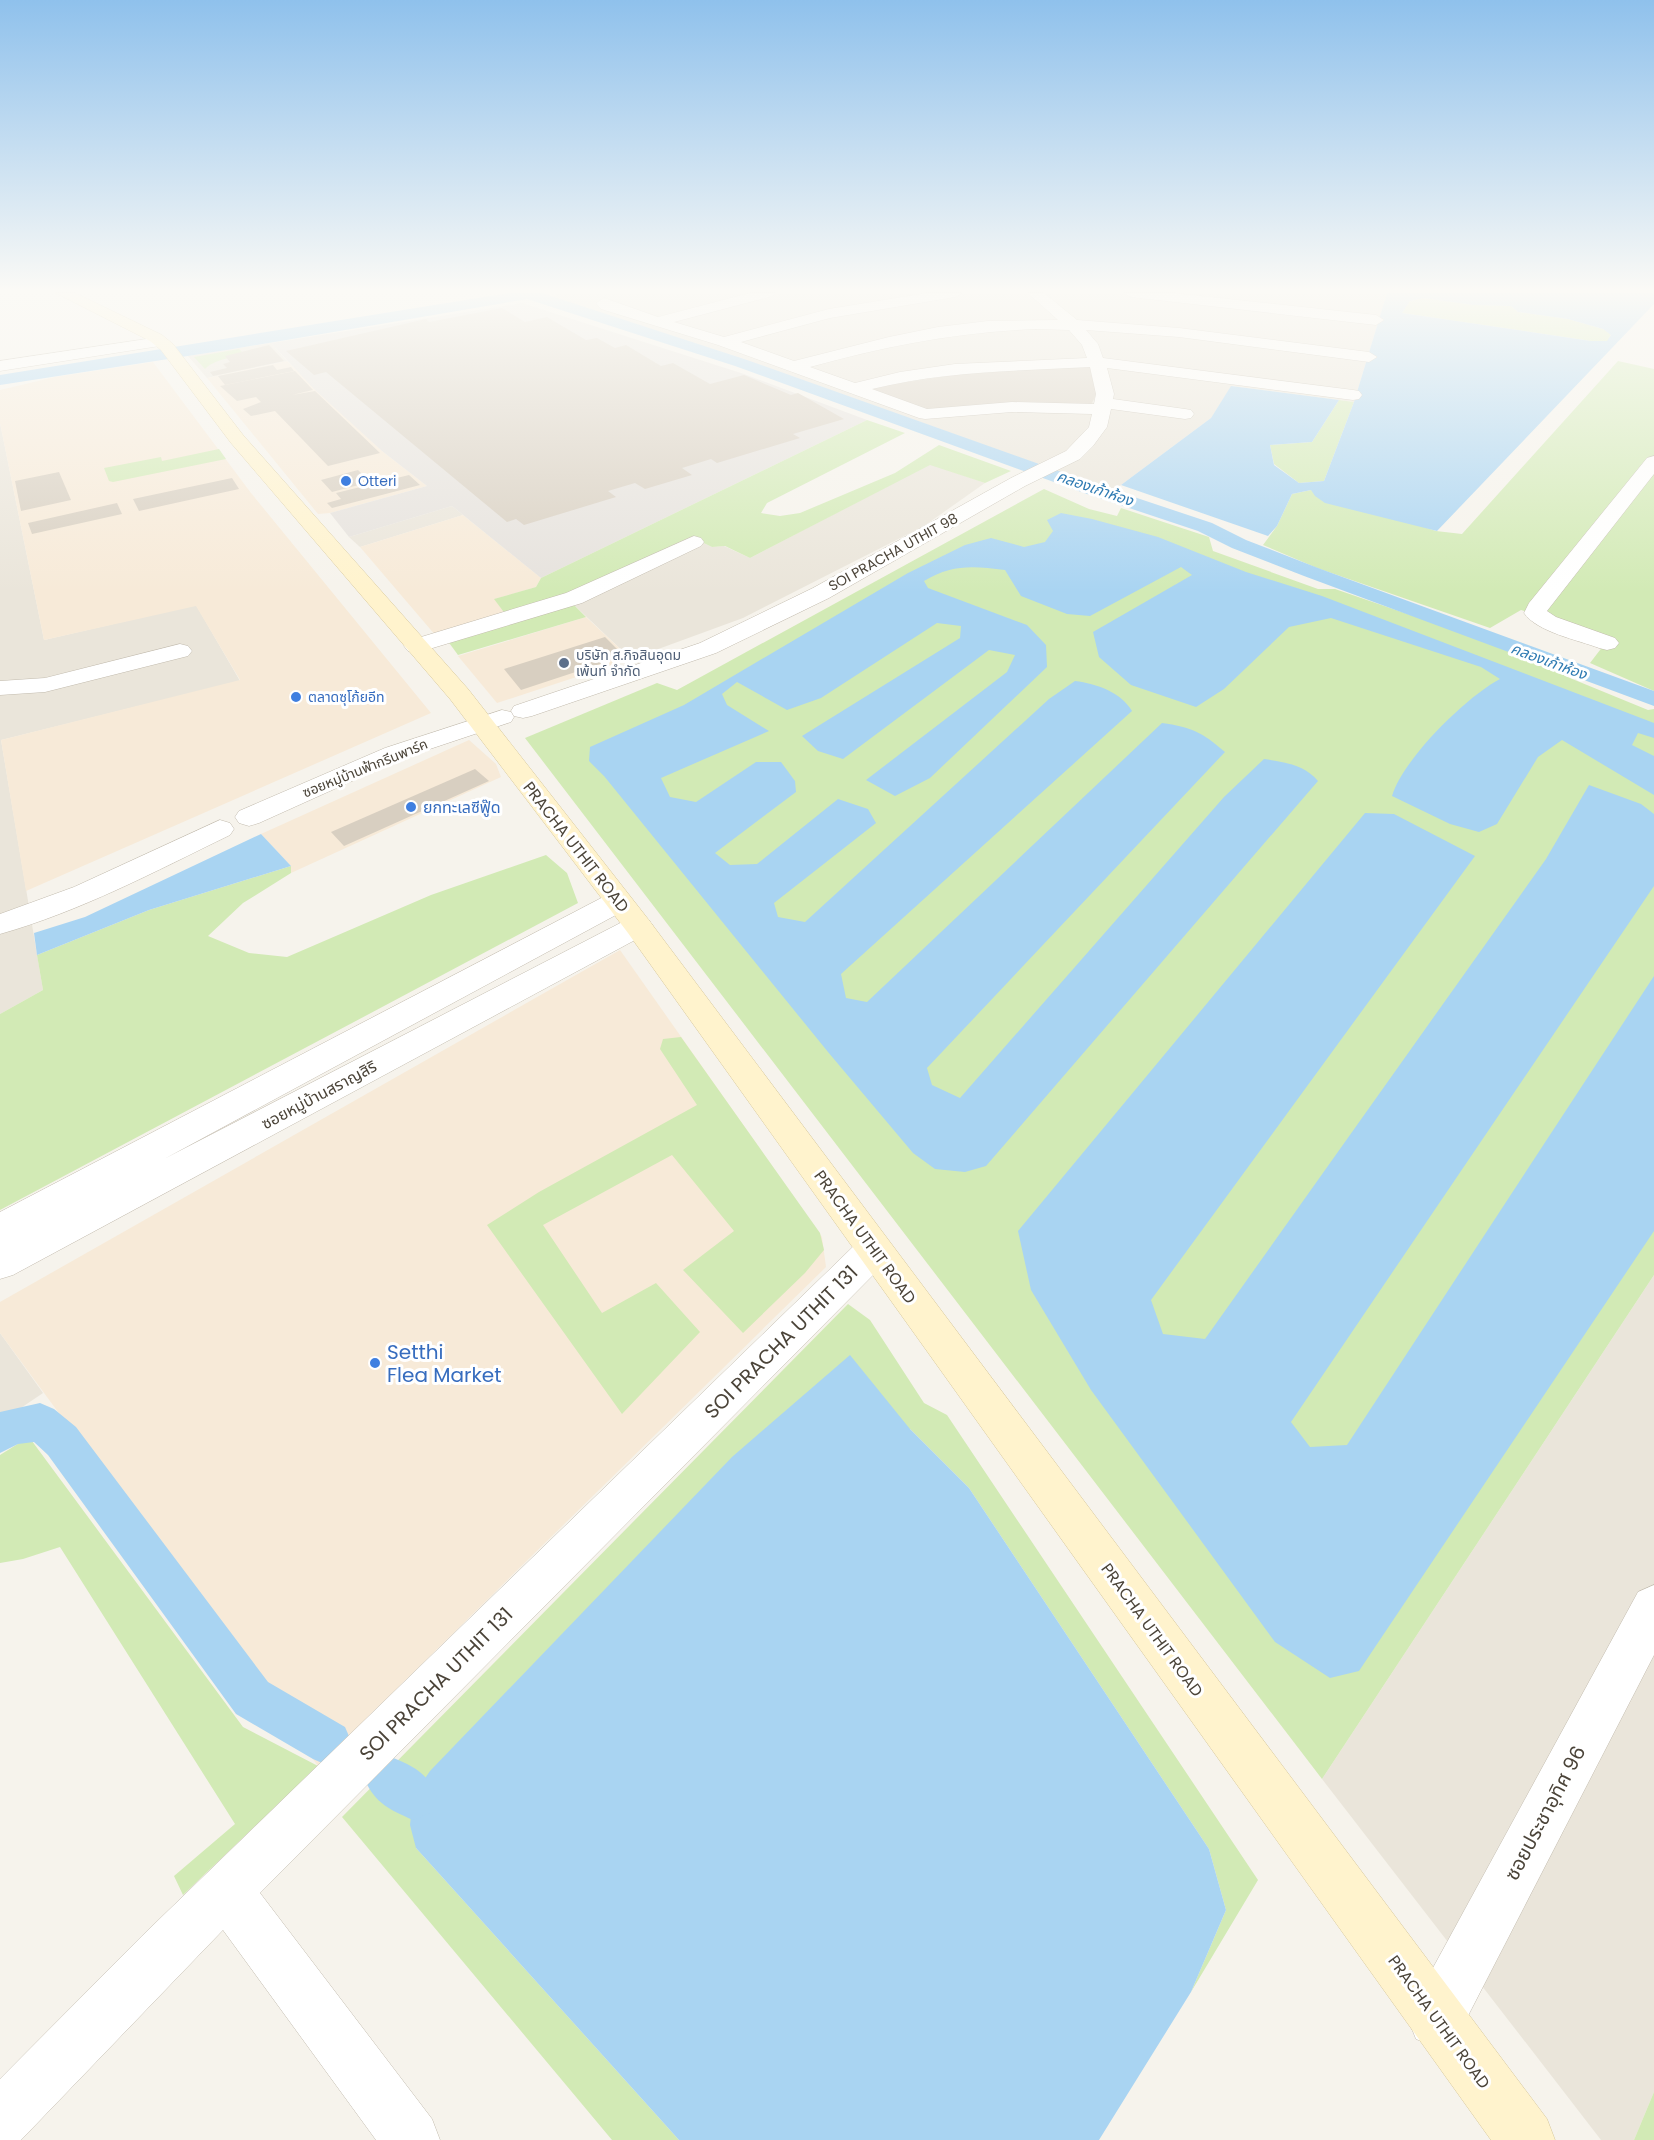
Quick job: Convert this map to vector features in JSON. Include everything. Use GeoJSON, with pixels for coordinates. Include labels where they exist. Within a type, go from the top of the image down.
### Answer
{"type":"FeatureCollection","features":[{"type":"Feature","properties":{"kind":"main road","name":"PRACHA UTHIT ROAD"},"geometry":{"type":"LineString","coordinates":[[201,393],[237,439],[416,646],[502,717],[627,914],[1526,2140]]}},
{"type":"Feature","properties":{"kind":"street"},"geometry":{"type":"LineString","coordinates":[[864,393],[930,415],[1012,406],[1102,406],[1185,414]]}},
{"type":"Feature","properties":{"kind":"street","name":"SOI PRACHA UTHIT 98"},"geometry":{"type":"LineString","coordinates":[[502,717],[708,648],[821,593],[1018,482],[1062,462],[1087,442],[1098,427],[1105,393]]}},
{"type":"Feature","properties":{"kind":"street"},"geometry":{"type":"LineString","coordinates":[[1337,393],[1353,395]]}},
{"type":"Feature","properties":{"kind":"street"},"geometry":{"type":"LineString","coordinates":[[1607,643],[1548,622],[1535,613],[1654,462]]}},
{"type":"Feature","properties":{"kind":"street"},"geometry":{"type":"LineString","coordinates":[[416,646],[574,598],[694,542]]}},
{"type":"Feature","properties":{"kind":"street"},"geometry":{"type":"LineString","coordinates":[[0,688],[45,685],[180,651]]}},
{"type":"Feature","properties":{"kind":"street","name":"ซอยหมู่บ้านฟ้ากรีนพาร์ค"},"geometry":{"type":"LineString","coordinates":[[249,817],[394,753],[502,717]]}},
{"type":"Feature","properties":{"kind":"street"},"geometry":{"type":"LineString","coordinates":[[0,924],[23,918],[72,899],[220,829]]}},
{"type":"Feature","properties":{"kind":"street","name":"ซอยหมู่บ้านสราญสิริ"},"geometry":{"type":"LineString","coordinates":[[0,1230],[627,914]]}},
{"type":"Feature","properties":{"kind":"street","name":"ซอยหมู่บ้านสราญสิริ"},"geometry":{"type":"LineString","coordinates":[[0,1263],[627,914]]}},
{"type":"Feature","properties":{"kind":"street","name":"SOI PRACHA UTHIT 131"},"geometry":{"type":"LineString","coordinates":[[0,2120],[161,1955],[874,1250]]}},
{"type":"Feature","properties":{"kind":"street","name":"ซอยประชาอุทิศ 96"},"geometry":{"type":"LineString","coordinates":[[1436,2019],[1654,1608]]}},
{"type":"Feature","properties":{"kind":"street"},"geometry":{"type":"LineString","coordinates":[[227,1892],[411,2140]]}},
{"type":"Feature","properties":{"kind":"shaded area","name":"ตลาดซุโก้ยอีท"},"geometry":{"type":"Polygon","coordinates":[[[0,393],[176,393],[251,493],[431,713],[26,891],[1,740],[240,680],[196,606],[44,640],[0,423],[0,393]]]}},
{"type":"Feature","properties":{"kind":"shaded area"},"geometry":{"type":"Polygon","coordinates":[[[219,393],[321,393],[382,451],[427,486],[330,513],[318,514],[219,393]]]}},
{"type":"Feature","properties":{"kind":"shaded area"},"geometry":{"type":"Polygon","coordinates":[[[318,393],[794,393],[867,420],[541,578],[452,506],[349,537],[330,513],[427,486],[382,451],[318,393]]]}},
{"type":"Feature","properties":{"kind":"shaded area"},"geometry":{"type":"Polygon","coordinates":[[[838,393],[1227,393],[1211,418],[1113,491],[838,393]]]}},
{"type":"Feature","properties":{"kind":"shaded area"},"geometry":{"type":"Polygon","coordinates":[[[1284,393],[1357,393],[1354,402],[1284,393]]]}},
{"type":"Feature","properties":{"kind":"shaded area"},"geometry":{"type":"Polygon","coordinates":[[[0,423],[44,640],[196,605],[240,681],[1,740],[43,990],[0,1014],[0,423]]]}},
{"type":"Feature","properties":{"kind":"shaded area"},"geometry":{"type":"Polygon","coordinates":[[[930,464],[985,483],[924,526],[743,618],[631,659],[571,602],[572,594],[691,537],[712,547],[724,546],[750,558],[930,464]]]}},
{"type":"Feature","properties":{"kind":"shaded area"},"geometry":{"type":"Polygon","coordinates":[[[452,506],[463,515],[360,547],[349,537],[452,506]]]}},
{"type":"Feature","properties":{"kind":"shaded area"},"geometry":{"type":"Polygon","coordinates":[[[463,515],[541,578],[536,587],[495,599],[506,615],[436,636],[360,547],[463,515]]]}},
{"type":"Feature","properties":{"kind":"shaded area"},"geometry":{"type":"Polygon","coordinates":[[[586,617],[631,659],[497,703],[458,656],[586,617]]]}},
{"type":"Feature","properties":{"kind":"shaded area"},"geometry":{"type":"Polygon","coordinates":[[[469,740],[496,764],[501,777],[291,873],[291,866],[261,834],[469,740]]]}},
{"type":"Feature","properties":{"kind":"shaded area","name":"Setthi Flea Market"},"geometry":{"type":"Polygon","coordinates":[[[620,950],[822,1237],[826,1267],[318,1766],[0,1333],[0,1302],[620,950]]]}},
{"type":"Feature","properties":{"kind":"shaded area"},"geometry":{"type":"Polygon","coordinates":[[[1654,1275],[1654,2092],[1634,2140],[1601,2140],[1322,1779],[1654,1275]]]}},
{"type":"Feature","properties":{"kind":"shaded area"},"geometry":{"type":"Polygon","coordinates":[[[0,1333],[43,1393],[0,1422],[0,1333]]]}},
{"type":"Feature","properties":{"kind":"green space"},"geometry":{"type":"Polygon","coordinates":[[[1589,393],[1654,393],[1654,691],[1590,663],[1610,637],[1521,610],[1490,628],[1317,568],[1263,545],[1277,526],[1292,494],[1311,490],[1436,531],[1462,534],[1589,393]]]}},
{"type":"Feature","properties":{"kind":"green space"},"geometry":{"type":"Polygon","coordinates":[[[1339,400],[1354,402],[1324,481],[1299,483],[1274,464],[1270,445],[1312,442],[1339,400]]]}},
{"type":"Feature","properties":{"kind":"green space"},"geometry":{"type":"Polygon","coordinates":[[[867,420],[905,433],[767,503],[761,513],[780,516],[800,513],[895,473],[939,445],[1011,471],[985,483],[930,465],[750,558],[725,546],[712,547],[691,537],[572,594],[506,615],[494,599],[536,587],[541,578],[867,420]]]}},
{"type":"Feature","properties":{"kind":"green space"},"geometry":{"type":"Polygon","coordinates":[[[219,449],[226,459],[113,482],[109,481],[104,468],[161,457],[162,461],[219,449]]]}},
{"type":"Feature","properties":{"kind":"green space"},"geometry":{"type":"Polygon","coordinates":[[[1044,489],[1089,509],[1117,516],[1121,508],[1209,537],[1213,551],[1318,589],[1335,589],[1553,664],[1565,676],[1648,710],[1654,709],[1654,1275],[1322,1779],[525,738],[657,683],[677,690],[1044,489]]]}},
{"type":"Feature","properties":{"kind":"green space"},"geometry":{"type":"Polygon","coordinates":[[[571,602],[586,617],[458,655],[447,640],[571,602]]]}},
{"type":"Feature","properties":{"kind":"green space"},"geometry":{"type":"Polygon","coordinates":[[[546,855],[567,873],[578,903],[0,1210],[0,1014],[43,990],[37,955],[149,910],[291,866],[291,873],[243,903],[208,936],[249,953],[287,957],[431,895],[546,855]]]}},
{"type":"Feature","properties":{"kind":"green space"},"geometry":{"type":"Polygon","coordinates":[[[681,1037],[820,1233],[824,1250],[805,1273],[743,1333],[683,1270],[734,1231],[672,1155],[543,1225],[602,1313],[656,1283],[700,1332],[622,1414],[487,1225],[539,1192],[697,1105],[660,1049],[663,1039],[681,1037]]]}},
{"type":"Feature","properties":{"kind":"green space"},"geometry":{"type":"Polygon","coordinates":[[[848,1304],[870,1320],[924,1403],[947,1415],[1258,1880],[1191,1992],[1226,1910],[1209,1849],[969,1488],[910,1429],[416,1848],[679,2140],[612,2140],[342,1817],[848,1304]]]}},
{"type":"Feature","properties":{"kind":"green space"},"geometry":{"type":"Polygon","coordinates":[[[29,1437],[243,1727],[318,1766],[183,1895],[174,1876],[235,1824],[60,1547],[23,1559],[0,1563],[0,1455],[29,1437]]]}},
{"type":"Feature","properties":{"kind":"green space"},"geometry":{"type":"Polygon","coordinates":[[[1654,2092],[1654,2140],[1634,2140],[1654,2092]]]}},
{"type":"Feature","properties":{"kind":"water"},"geometry":{"type":"Polygon","coordinates":[[[1227,393],[1284,393],[1339,400],[1312,442],[1270,445],[1274,465],[1299,483],[1324,481],[1357,393],[1569,393],[1437,531],[1325,503],[1311,490],[1292,494],[1277,526],[1268,536],[1121,485],[1211,418],[1227,393]]]}},
{"type":"Feature","properties":{"kind":"water"},"geometry":{"type":"Polygon","coordinates":[[[1061,513],[1158,537],[1246,572],[1322,596],[1654,723],[1654,738],[1638,733],[1632,745],[1654,756],[1654,795],[1562,740],[1538,757],[1497,824],[1479,832],[1450,824],[1392,796],[1398,781],[1437,730],[1470,700],[1500,679],[1481,667],[1331,618],[1289,627],[1224,689],[1196,707],[1131,685],[1099,657],[1093,632],[1192,575],[1181,567],[1090,616],[1067,614],[1021,596],[1005,570],[963,568],[934,575],[924,581],[928,588],[1027,625],[1046,645],[1047,667],[930,778],[895,796],[866,780],[1007,672],[1015,655],[989,650],[843,759],[818,751],[802,736],[960,638],[961,626],[937,623],[821,698],[787,710],[737,682],[722,694],[727,705],[769,731],[661,778],[670,797],[696,802],[756,762],[781,762],[795,781],[796,792],[715,853],[730,865],[757,864],[838,799],[868,809],[876,823],[774,903],[778,917],[805,922],[1049,699],[1075,681],[1108,690],[1127,704],[1132,711],[841,974],[846,998],[867,1002],[1162,723],[1181,726],[1196,732],[1225,752],[927,1068],[932,1085],[960,1098],[1224,797],[1264,759],[1300,768],[1318,781],[986,1166],[965,1172],[935,1169],[913,1153],[604,776],[589,761],[590,747],[684,705],[908,573],[965,545],[991,538],[1024,547],[1045,542],[1053,531],[1047,520],[1061,513]]]}},
{"type":"Feature","properties":{"kind":"water"},"geometry":{"type":"Polygon","coordinates":[[[1589,785],[1641,804],[1654,814],[1654,886],[1291,1422],[1310,1447],[1347,1445],[1654,976],[1654,1231],[1359,1671],[1330,1678],[1275,1642],[1091,1390],[1031,1290],[1018,1231],[1365,813],[1394,814],[1475,856],[1151,1300],[1163,1334],[1205,1339],[1546,859],[1589,785]]]}},
{"type":"Feature","properties":{"kind":"water"},"geometry":{"type":"Polygon","coordinates":[[[261,834],[291,866],[149,910],[37,955],[34,933],[85,917],[261,834]]]}},
{"type":"Feature","properties":{"kind":"water"},"geometry":{"type":"Polygon","coordinates":[[[850,1355],[910,1429],[969,1488],[1209,1849],[1226,1910],[1191,1992],[1099,2140],[679,2140],[416,1848],[410,1825],[413,1796],[430,1771],[732,1457],[850,1355]]]}},
{"type":"Feature","properties":{"kind":"building"},"geometry":{"type":"Polygon","coordinates":[[[228,393],[301,393],[292,395],[317,393],[380,453],[328,466],[275,411],[251,416],[243,409],[261,402],[256,397],[237,401],[228,393]]]}},
{"type":"Feature","properties":{"kind":"building"},"geometry":{"type":"Polygon","coordinates":[[[351,393],[786,393],[791,395],[798,393],[844,419],[793,434],[800,438],[717,463],[711,459],[682,468],[692,475],[645,489],[635,483],[608,491],[616,497],[524,525],[516,519],[507,522],[351,393]]]}},
{"type":"Feature","properties":{"kind":"building"},"geometry":{"type":"Polygon","coordinates":[[[873,393],[1097,393],[1091,405],[930,412],[873,393]]]}},
{"type":"Feature","properties":{"kind":"building","name":"Otteri"},"geometry":{"type":"Polygon","coordinates":[[[358,470],[370,482],[332,492],[321,480],[358,470]]]}},
{"type":"Feature","properties":{"kind":"building"},"geometry":{"type":"Polygon","coordinates":[[[59,472],[71,500],[21,511],[15,481],[59,472]]]}},
{"type":"Feature","properties":{"kind":"building"},"geometry":{"type":"Polygon","coordinates":[[[409,475],[420,485],[332,508],[327,503],[341,499],[336,493],[409,475]]]}},
{"type":"Feature","properties":{"kind":"building"},"geometry":{"type":"Polygon","coordinates":[[[232,478],[239,489],[139,511],[133,499],[232,478]]]}},
{"type":"Feature","properties":{"kind":"building"},"geometry":{"type":"Polygon","coordinates":[[[117,503],[122,514],[32,534],[28,523],[117,503]]]}},
{"type":"Feature","properties":{"kind":"building","name":"บริษัท ส.กิจสินอุดม เพ้นท์ จำกัด"},"geometry":{"type":"Polygon","coordinates":[[[605,637],[624,656],[521,690],[504,669],[605,637]]]}},
{"type":"Feature","properties":{"kind":"building","name":"ยกทะเลซีฟู๊ด"},"geometry":{"type":"Polygon","coordinates":[[[475,769],[489,781],[344,846],[331,832],[475,769]]]}},
{"type":"Feature","properties":{"kind":"waterway","name":"คลองเก้าห้อง"},"geometry":{"type":"LineString","coordinates":[[824,393],[1091,489],[1205,527],[1239,544],[1311,572],[1654,699]]}},
{"type":"Feature","properties":{"kind":"waterway"},"geometry":{"type":"LineString","coordinates":[[0,1434],[9,1427],[40,1422],[62,1441],[252,1698],[329,1743]]}},
{"type":"Feature","properties":{"kind":"waterway"},"geometry":{"type":"LineString","coordinates":[[389,1780],[413,1796]]}},
{"type":"Feature","properties":{"kind":"place","name":"Otteri"},"geometry":{"type":"Point","coordinates":[346,481]}},
{"type":"Feature","properties":{"kind":"place","name":"บริษัท ส.กิจสินอุดม เพ้นท์ จำกัด"},"geometry":{"type":"Point","coordinates":[564,663]}},
{"type":"Feature","properties":{"kind":"place","name":"ตลาดซุโก้ยอีท"},"geometry":{"type":"Point","coordinates":[296,697]}},
{"type":"Feature","properties":{"kind":"place","name":"ยกทะเลซีฟู๊ด"},"geometry":{"type":"Point","coordinates":[411,807]}},
{"type":"Feature","properties":{"kind":"place","name":"Setthi Flea Market"},"geometry":{"type":"Point","coordinates":[375,1363]}}]}
